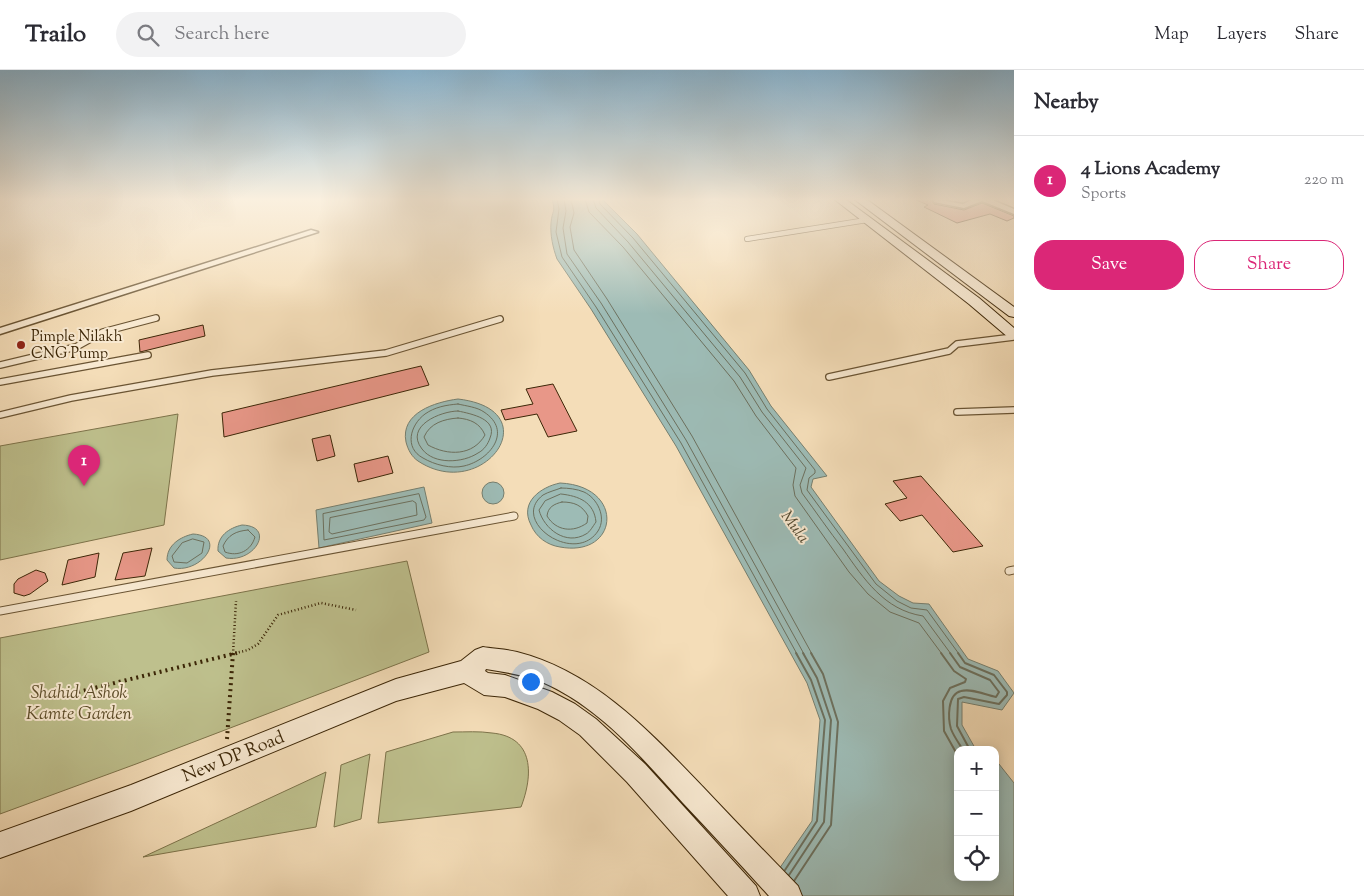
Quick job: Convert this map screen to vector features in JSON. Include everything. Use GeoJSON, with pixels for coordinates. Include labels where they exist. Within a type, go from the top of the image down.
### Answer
{"type":"FeatureCollection","features":[{"type":"Feature","properties":{"kind":"main road"},"geometry":{"type":"LineString","coordinates":[[890,238],[974,301],[1014,336]]}},
{"type":"Feature","properties":{"kind":"main road"},"geometry":{"type":"LineString","coordinates":[[911,238],[1014,313]]}},
{"type":"Feature","properties":{"kind":"main road","name":"New DP Road"},"geometry":{"type":"LineString","coordinates":[[0,845],[131,798],[396,690],[467,671],[483,658],[502,659],[525,665],[553,676],[603,705],[653,752],[788,896]]}},
{"type":"Feature","properties":{"kind":"main road"},"geometry":{"type":"LineString","coordinates":[[467,671],[484,684],[498,684],[518,689],[566,712],[588,727],[636,773],[746,896]]}},
{"type":"Feature","properties":{"kind":"street"},"geometry":{"type":"LineString","coordinates":[[0,331],[296,238]]}},
{"type":"Feature","properties":{"kind":"lane"},"geometry":{"type":"LineString","coordinates":[[747,239],[756,238]]}},
{"type":"Feature","properties":{"kind":"lane"},"geometry":{"type":"LineString","coordinates":[[0,365],[76,347],[103,332],[156,318]]}},
{"type":"Feature","properties":{"kind":"lane"},"geometry":{"type":"LineString","coordinates":[[0,415],[63,400],[212,373],[386,353],[500,319]]}},
{"type":"Feature","properties":{"kind":"lane"},"geometry":{"type":"LineString","coordinates":[[830,377],[949,351],[956,344],[1014,336]]}},
{"type":"Feature","properties":{"kind":"lane"},"geometry":{"type":"LineString","coordinates":[[0,382],[148,355]]}},
{"type":"Feature","properties":{"kind":"lane"},"geometry":{"type":"LineString","coordinates":[[957,412],[1014,410]]}},
{"type":"Feature","properties":{"kind":"lane"},"geometry":{"type":"LineString","coordinates":[[0,611],[514,516]]}},
{"type":"Feature","properties":{"kind":"path"},"geometry":{"type":"LineString","coordinates":[[226,758],[236,600]]}},
{"type":"Feature","properties":{"kind":"path"},"geometry":{"type":"LineString","coordinates":[[78,692],[248,650],[258,644],[278,615],[321,603],[356,610]]}},
{"type":"Feature","properties":{"kind":"green space"},"geometry":{"type":"Polygon","coordinates":[[[178,414],[164,525],[0,560],[0,446],[178,414]]]}},
{"type":"Feature","properties":{"kind":"green space","name":"Shahid Ashok Kamte Garden"},"geometry":{"type":"Polygon","coordinates":[[[407,561],[429,652],[0,814],[0,638],[407,561]]]}},
{"type":"Feature","properties":{"kind":"green space"},"geometry":{"type":"Polygon","coordinates":[[[453,732],[492,733],[506,736],[516,742],[523,750],[527,760],[528,771],[528,783],[521,807],[378,823],[386,752],[453,732]]]}},
{"type":"Feature","properties":{"kind":"green space"},"geometry":{"type":"Polygon","coordinates":[[[370,754],[361,819],[334,827],[341,765],[370,754]]]}},
{"type":"Feature","properties":{"kind":"green space"},"geometry":{"type":"Polygon","coordinates":[[[326,772],[316,827],[143,857],[326,772]]]}},
{"type":"Feature","properties":{"kind":"water","name":"Mula"},"geometry":{"type":"Polygon","coordinates":[[[552,238],[640,238],[749,370],[771,406],[827,476],[813,479],[811,487],[879,581],[899,596],[913,603],[929,604],[968,659],[998,671],[1014,693],[1002,710],[962,702],[962,725],[974,746],[954,746],[954,881],[999,881],[999,764],[1014,783],[1014,896],[768,896],[777,872],[812,821],[820,720],[807,683],[676,446],[591,309],[557,259],[552,238]]]}},
{"type":"Feature","properties":{"kind":"water"},"geometry":{"type":"Polygon","coordinates":[[[458,399],[486,407],[500,419],[503,435],[497,450],[484,463],[465,471],[442,471],[418,461],[411,453],[406,442],[408,423],[414,416],[430,406],[458,399]]]}},
{"type":"Feature","properties":{"kind":"water"},"geometry":{"type":"Polygon","coordinates":[[[489,482],[497,482],[504,489],[504,497],[497,504],[489,504],[482,497],[482,489],[489,482]]]}},
{"type":"Feature","properties":{"kind":"water"},"geometry":{"type":"Polygon","coordinates":[[[560,483],[581,487],[596,496],[605,507],[607,520],[603,532],[594,542],[580,548],[560,547],[543,540],[533,529],[528,517],[530,503],[539,492],[560,483]]]}},
{"type":"Feature","properties":{"kind":"water"},"geometry":{"type":"Polygon","coordinates":[[[424,487],[432,523],[319,548],[316,510],[424,487]]]}},
{"type":"Feature","properties":{"kind":"water"},"geometry":{"type":"Polygon","coordinates":[[[242,525],[252,527],[258,531],[260,537],[258,544],[246,555],[226,558],[218,551],[220,541],[225,533],[242,525]]]}},
{"type":"Feature","properties":{"kind":"water"},"geometry":{"type":"Polygon","coordinates":[[[193,534],[203,536],[209,541],[210,547],[207,554],[194,565],[174,568],[167,560],[169,550],[175,542],[193,534]]]}},
{"type":"Feature","properties":{"kind":"building"},"geometry":{"type":"Polygon","coordinates":[[[203,325],[205,336],[140,352],[139,340],[203,325]]]}},
{"type":"Feature","properties":{"kind":"building"},"geometry":{"type":"Polygon","coordinates":[[[421,366],[429,385],[224,437],[222,413],[421,366]]]}},
{"type":"Feature","properties":{"kind":"building"},"geometry":{"type":"Polygon","coordinates":[[[553,384],[577,431],[548,437],[537,414],[505,420],[501,410],[533,404],[526,389],[553,384]]]}},
{"type":"Feature","properties":{"kind":"building"},"geometry":{"type":"Polygon","coordinates":[[[330,435],[335,456],[317,461],[312,439],[330,435]]]}},
{"type":"Feature","properties":{"kind":"building"},"geometry":{"type":"Polygon","coordinates":[[[388,456],[393,473],[358,482],[354,464],[388,456]]]}},
{"type":"Feature","properties":{"kind":"building"},"geometry":{"type":"Polygon","coordinates":[[[921,476],[983,546],[953,552],[922,515],[900,521],[885,504],[907,498],[893,481],[921,476]]]}},
{"type":"Feature","properties":{"kind":"building"},"geometry":{"type":"Polygon","coordinates":[[[152,548],[145,576],[115,580],[123,553],[152,548]]]}},
{"type":"Feature","properties":{"kind":"building"},"geometry":{"type":"Polygon","coordinates":[[[99,553],[95,577],[62,585],[68,560],[99,553]]]}},
{"type":"Feature","properties":{"kind":"building"},"geometry":{"type":"Polygon","coordinates":[[[36,570],[45,573],[48,581],[30,594],[24,596],[14,593],[14,584],[18,579],[36,570]]]}},
{"type":"Feature","properties":{"kind":"place","name":"Pimple Nilakh CNG Pump"},"geometry":{"type":"Point","coordinates":[21,345]}},
{"type":"Feature","properties":{"kind":"place","name":"4 Lions Academy"},"geometry":{"type":"Point","coordinates":[84,486]}}]}
